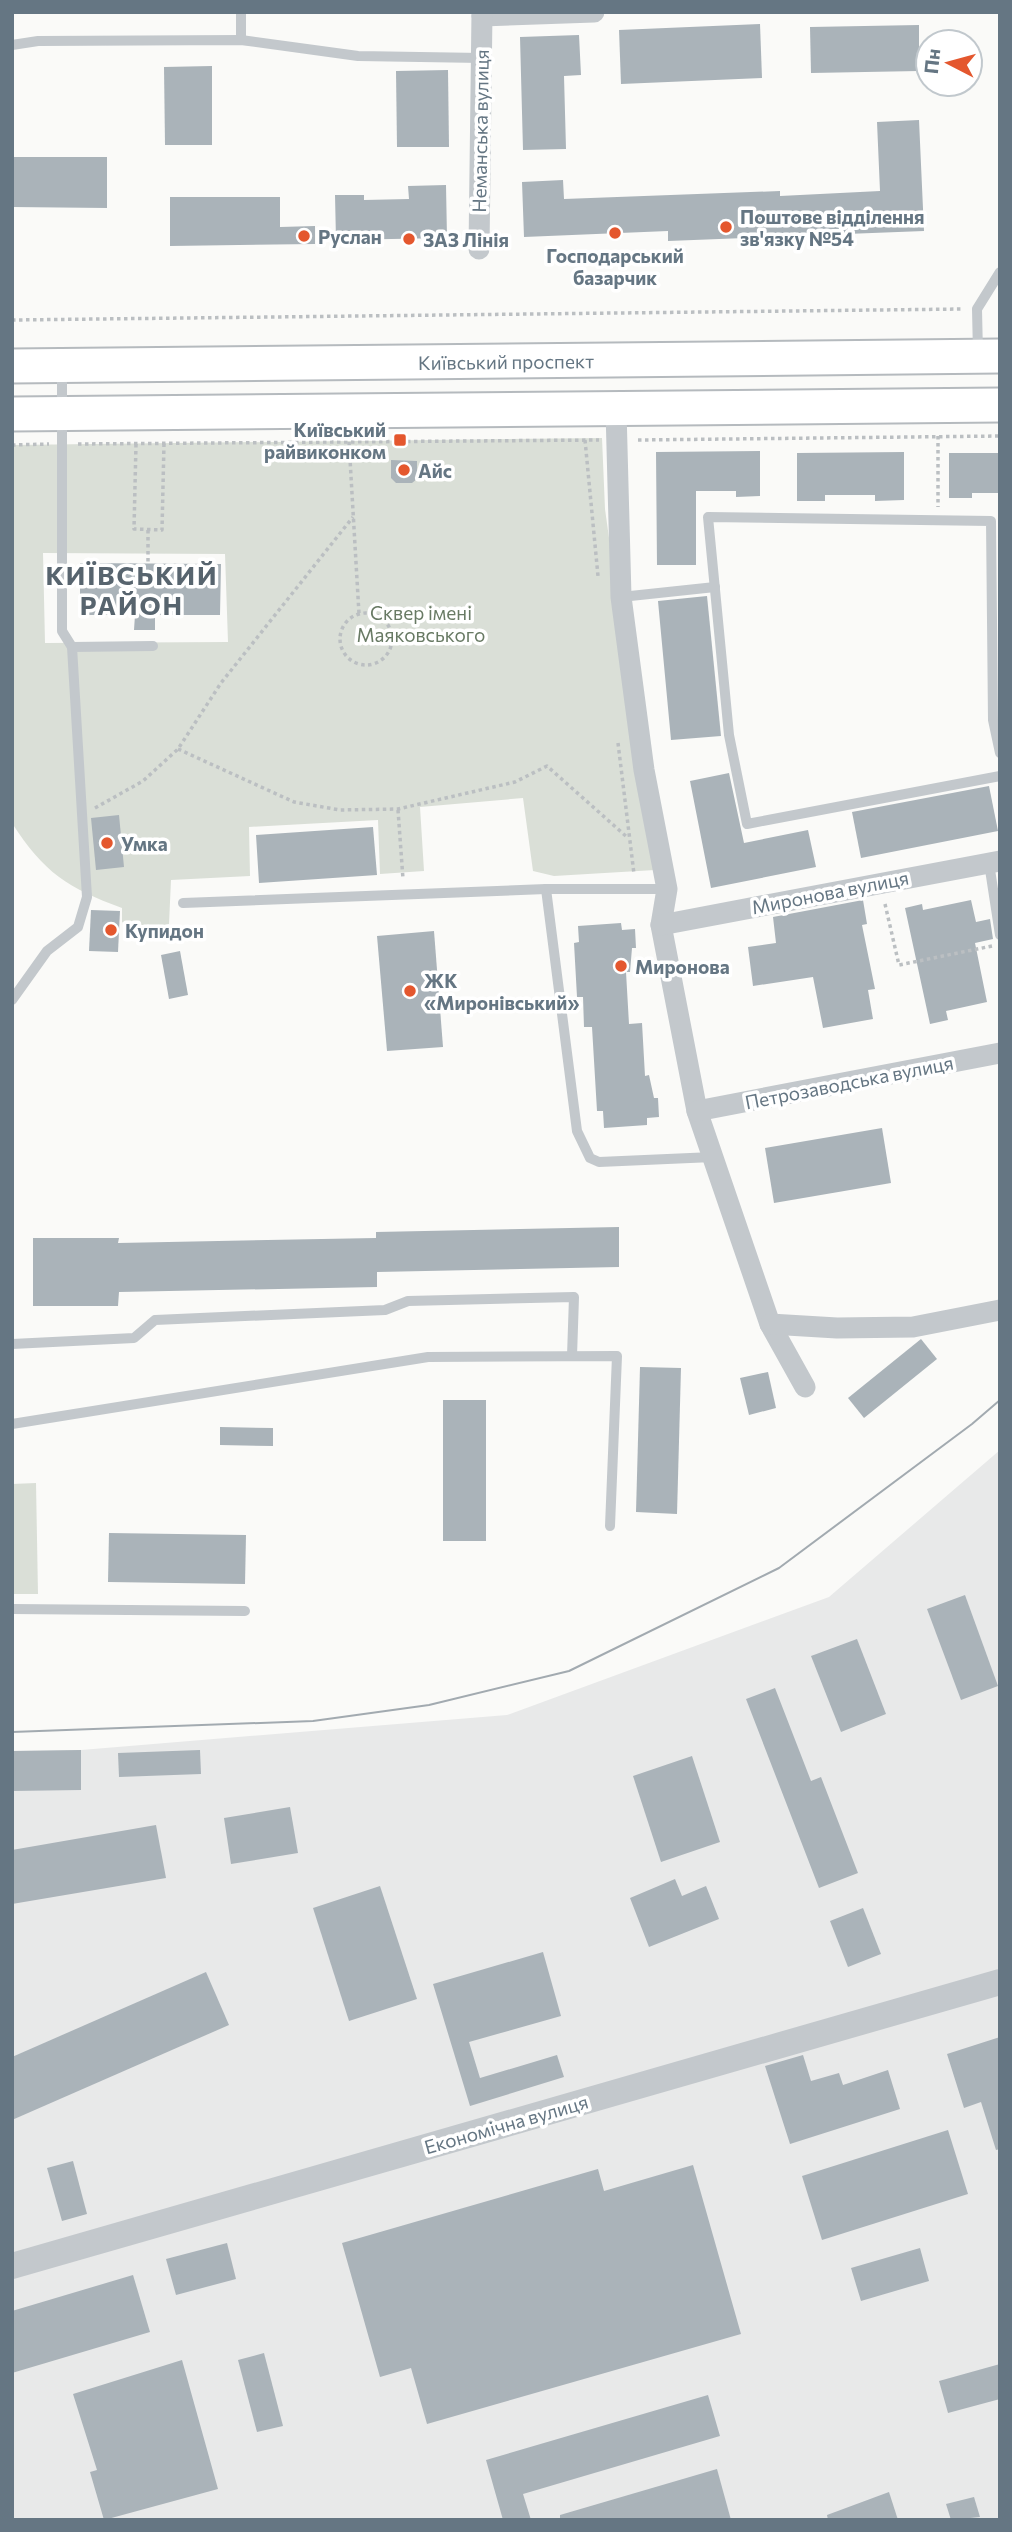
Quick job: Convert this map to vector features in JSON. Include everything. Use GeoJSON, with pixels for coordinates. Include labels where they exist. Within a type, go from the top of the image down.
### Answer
{"type":"FeatureCollection","features":[{"type":"Feature","properties":{"kind":"main road","name":"Київський проспект"},"geometry":{"type":"LineString","coordinates":[[12,366],[989,356]]}},
{"type":"Feature","properties":{"kind":"main road"},"geometry":{"type":"LineString","coordinates":[[12,414],[62,429],[616,425],[1000,405]]}},
{"type":"Feature","properties":{"kind":"street"},"geometry":{"type":"LineString","coordinates":[[482,14],[594,12]]}},
{"type":"Feature","properties":{"kind":"street","name":"Неманська вулиця"},"geometry":{"type":"LineString","coordinates":[[479,249],[482,14]]}},
{"type":"Feature","properties":{"kind":"street"},"geometry":{"type":"LineString","coordinates":[[616,425],[621,597],[644,770],[667,889],[660,925],[697,1111],[770,1324],[805,1387]]}},
{"type":"Feature","properties":{"kind":"street","name":"Миронова вулиця"},"geometry":{"type":"LineString","coordinates":[[660,925],[995,862]]}},
{"type":"Feature","properties":{"kind":"street","name":"Петрозаводська вулиця"},"geometry":{"type":"LineString","coordinates":[[697,1111],[1000,1053]]}},
{"type":"Feature","properties":{"kind":"street"},"geometry":{"type":"LineString","coordinates":[[770,1324],[837,1328],[913,1327],[1000,1310]]}},
{"type":"Feature","properties":{"kind":"street","name":"Економічна вулиця"},"geometry":{"type":"LineString","coordinates":[[12,2266],[1000,1982]]}},
{"type":"Feature","properties":{"kind":"lane"},"geometry":{"type":"LineString","coordinates":[[241,12],[241,40]]}},
{"type":"Feature","properties":{"kind":"lane"},"geometry":{"type":"LineString","coordinates":[[12,45],[38,41],[241,40],[358,56],[482,58]]}},
{"type":"Feature","properties":{"kind":"lane"},"geometry":{"type":"LineString","coordinates":[[989,356],[976,309],[1000,272]]}},
{"type":"Feature","properties":{"kind":"lane"},"geometry":{"type":"LineString","coordinates":[[12,1000],[47,951],[78,927],[87,897],[72,647],[62,631],[62,365]]}},
{"type":"Feature","properties":{"kind":"lane"},"geometry":{"type":"LineString","coordinates":[[1000,753],[993,720],[996,673],[991,521],[708,517],[729,735],[747,824],[1000,776]]}},
{"type":"Feature","properties":{"kind":"lane"},"geometry":{"type":"LineString","coordinates":[[621,597],[715,587]]}},
{"type":"Feature","properties":{"kind":"lane"},"geometry":{"type":"LineString","coordinates":[[72,647],[153,646]]}},
{"type":"Feature","properties":{"kind":"lane"},"geometry":{"type":"LineString","coordinates":[[995,862],[1000,935]]}},
{"type":"Feature","properties":{"kind":"lane"},"geometry":{"type":"LineString","coordinates":[[183,903],[546,889],[667,889]]}},
{"type":"Feature","properties":{"kind":"lane"},"geometry":{"type":"LineString","coordinates":[[546,889],[577,1132],[581,1144],[590,1158],[599,1161],[713,1157]]}},
{"type":"Feature","properties":{"kind":"lane"},"geometry":{"type":"LineString","coordinates":[[12,1344],[134,1338],[155,1320],[384,1310],[408,1301],[574,1297],[572,1356]]}},
{"type":"Feature","properties":{"kind":"lane"},"geometry":{"type":"LineString","coordinates":[[12,1424],[428,1357],[617,1356],[610,1526]]}},
{"type":"Feature","properties":{"kind":"lane"},"geometry":{"type":"LineString","coordinates":[[12,1609],[244,1611]]}},
{"type":"Feature","properties":{"kind":"path"},"geometry":{"type":"LineString","coordinates":[[12,320],[976,309]]}},
{"type":"Feature","properties":{"kind":"path"},"geometry":{"type":"LineString","coordinates":[[12,444],[62,429],[136,443],[349,442],[616,425],[1000,436]]}},
{"type":"Feature","properties":{"kind":"path"},"geometry":{"type":"LineString","coordinates":[[938,436],[938,520]]}},
{"type":"Feature","properties":{"kind":"path"},"geometry":{"type":"LineString","coordinates":[[349,442],[359,614]]}},
{"type":"Feature","properties":{"kind":"path"},"geometry":{"type":"LineString","coordinates":[[136,443],[134,530],[162,530],[163,443]]}},
{"type":"Feature","properties":{"kind":"path"},"geometry":{"type":"LineString","coordinates":[[81,815],[143,781],[178,749],[221,683],[353,517]]}},
{"type":"Feature","properties":{"kind":"path"},"geometry":{"type":"LineString","coordinates":[[148,530],[148,564]]}},
{"type":"Feature","properties":{"kind":"path"},"geometry":{"type":"LineString","coordinates":[[359,614],[377,615],[390,627],[393,636],[389,653],[375,665],[357,665],[344,654],[341,647],[345,623],[359,614]]}},
{"type":"Feature","properties":{"kind":"path"},"geometry":{"type":"LineString","coordinates":[[178,749],[294,802],[340,810],[398,809],[514,782],[547,766],[628,838]]}},
{"type":"Feature","properties":{"kind":"path"},"geometry":{"type":"LineString","coordinates":[[398,809],[404,895]]}},
{"type":"Feature","properties":{"kind":"path"},"geometry":{"type":"LineString","coordinates":[[880,882],[899,965],[1000,944]]}},
{"type":"Feature","properties":{"kind":"shaded area"},"geometry":{"type":"Polygon","coordinates":[[[1000,1450],[1000,2520],[12,2520],[12,1751],[81,1750],[507,1715],[829,1597],[1000,1450]]]}},
{"type":"Feature","properties":{"kind":"green space","name":"Сквер імені Маяковського"},"geometry":{"type":"Polygon","coordinates":[[[602,438],[605,509],[655,870],[554,876],[533,871],[523,798],[420,807],[424,871],[380,874],[378,820],[249,827],[250,876],[171,880],[169,924],[140,933],[122,922],[122,908],[72,886],[59,877],[35,855],[12,823],[12,445],[602,438]],[[43,553],[45,643],[228,642],[225,554],[43,553]]]}},
{"type":"Feature","properties":{"kind":"green space"},"geometry":{"type":"Polygon","coordinates":[[[36,1483],[38,1594],[12,1594],[12,1484],[36,1483]]]}},
{"type":"Feature","properties":{"kind":"building"},"geometry":{"type":"Polygon","coordinates":[[[760,24],[762,78],[621,84],[619,30],[760,24]]]}},
{"type":"Feature","properties":{"kind":"building"},"geometry":{"type":"Polygon","coordinates":[[[919,25],[919,28],[914,28],[914,71],[811,73],[810,27],[919,25]]]}},
{"type":"Feature","properties":{"kind":"building"},"geometry":{"type":"Polygon","coordinates":[[[579,35],[581,75],[564,76],[566,149],[523,150],[520,37],[579,35]]]}},
{"type":"Feature","properties":{"kind":"building"},"geometry":{"type":"Polygon","coordinates":[[[212,66],[212,145],[165,145],[164,67],[212,66]]]}},
{"type":"Feature","properties":{"kind":"building"},"geometry":{"type":"Polygon","coordinates":[[[448,70],[449,147],[397,147],[396,71],[448,70]]]}},
{"type":"Feature","properties":{"kind":"building"},"geometry":{"type":"Polygon","coordinates":[[[919,120],[924,231],[668,241],[668,231],[524,237],[522,182],[563,180],[564,199],[780,191],[780,196],[880,191],[877,122],[919,120]]]}},
{"type":"Feature","properties":{"kind":"building"},"geometry":{"type":"Polygon","coordinates":[[[12,157],[107,157],[107,208],[12,207],[12,157]]]}},
{"type":"Feature","properties":{"kind":"building"},"geometry":{"type":"Polygon","coordinates":[[[446,185],[447,238],[336,240],[335,195],[364,195],[364,200],[409,199],[408,186],[446,185]]]}},
{"type":"Feature","properties":{"kind":"building"},"geometry":{"type":"Polygon","coordinates":[[[170,197],[280,197],[280,227],[315,226],[315,244],[170,246],[170,197]]]}},
{"type":"Feature","properties":{"kind":"building"},"geometry":{"type":"Polygon","coordinates":[[[760,451],[760,496],[736,497],[736,491],[696,491],[696,565],[657,565],[656,452],[760,451]]]}},
{"type":"Feature","properties":{"kind":"building"},"geometry":{"type":"Polygon","coordinates":[[[904,452],[904,500],[875,501],[875,495],[825,495],[825,501],[797,501],[797,453],[904,452]]]}},
{"type":"Feature","properties":{"kind":"building"},"geometry":{"type":"Polygon","coordinates":[[[949,453],[1000,453],[1000,493],[972,493],[972,498],[949,498],[949,453]]]}},
{"type":"Feature","properties":{"kind":"building","name":"Айс"},"geometry":{"type":"Polygon","coordinates":[[[391,460],[417,461],[417,479],[412,483],[396,483],[391,478],[391,460]]]}},
{"type":"Feature","properties":{"kind":"building"},"geometry":{"type":"Polygon","coordinates":[[[80,563],[221,564],[220,615],[155,615],[155,630],[134,630],[135,615],[80,615],[80,563]]]}},
{"type":"Feature","properties":{"kind":"building"},"geometry":{"type":"Polygon","coordinates":[[[707,596],[721,736],[671,740],[658,601],[707,596]]]}},
{"type":"Feature","properties":{"kind":"building"},"geometry":{"type":"Polygon","coordinates":[[[729,773],[744,843],[808,830],[816,867],[711,888],[690,781],[729,773]]]}},
{"type":"Feature","properties":{"kind":"building"},"geometry":{"type":"Polygon","coordinates":[[[989,786],[998,831],[861,858],[852,812],[989,786]]]}},
{"type":"Feature","properties":{"kind":"building","name":"Умка"},"geometry":{"type":"Polygon","coordinates":[[[119,815],[124,867],[96,870],[91,818],[119,815]]]}},
{"type":"Feature","properties":{"kind":"building"},"geometry":{"type":"Polygon","coordinates":[[[373,827],[377,875],[259,883],[256,835],[373,827]]]}},
{"type":"Feature","properties":{"kind":"building"},"geometry":{"type":"Polygon","coordinates":[[[863,900],[867,924],[862,925],[875,989],[868,990],[873,1019],[823,1028],[813,977],[753,986],[748,947],[776,943],[773,917],[863,900]]]}},
{"type":"Feature","properties":{"kind":"building"},"geometry":{"type":"Polygon","coordinates":[[[971,900],[976,922],[990,919],[993,939],[975,943],[987,1002],[946,1011],[948,1020],[930,1024],[905,908],[922,904],[923,910],[971,900]]]}},
{"type":"Feature","properties":{"kind":"building"},"geometry":{"type":"Polygon","coordinates":[[[91,910],[120,911],[118,952],[89,951],[91,910]]]}},
{"type":"Feature","properties":{"kind":"building"},"geometry":{"type":"Polygon","coordinates":[[[621,923],[622,930],[635,929],[636,948],[632,948],[630,972],[626,972],[629,1024],[642,1023],[645,1076],[649,1075],[654,1098],[658,1098],[659,1117],[647,1118],[647,1125],[604,1128],[603,1111],[597,1111],[592,1027],[584,1027],[583,997],[577,997],[574,943],[579,942],[578,926],[621,923]]]}},
{"type":"Feature","properties":{"kind":"building","name":"ЖК «Миронівський»"},"geometry":{"type":"Polygon","coordinates":[[[434,931],[443,1047],[387,1051],[377,936],[434,931]]]}},
{"type":"Feature","properties":{"kind":"building"},"geometry":{"type":"Polygon","coordinates":[[[180,951],[188,995],[169,999],[161,955],[180,951]]]}},
{"type":"Feature","properties":{"kind":"building"},"geometry":{"type":"Polygon","coordinates":[[[882,1128],[891,1183],[774,1203],[765,1148],[882,1128]]]}},
{"type":"Feature","properties":{"kind":"building"},"geometry":{"type":"Polygon","coordinates":[[[619,1227],[619,1267],[377,1272],[377,1287],[119,1292],[118,1306],[33,1306],[33,1238],[119,1238],[118,1243],[376,1238],[376,1232],[619,1227]]]}},
{"type":"Feature","properties":{"kind":"building"},"geometry":{"type":"Polygon","coordinates":[[[921,1339],[937,1359],[864,1418],[848,1398],[921,1339]]]}},
{"type":"Feature","properties":{"kind":"building"},"geometry":{"type":"Polygon","coordinates":[[[640,1367],[681,1368],[677,1514],[636,1512],[640,1367]]]}},
{"type":"Feature","properties":{"kind":"building"},"geometry":{"type":"Polygon","coordinates":[[[768,1372],[776,1408],[749,1415],[740,1378],[768,1372]]]}},
{"type":"Feature","properties":{"kind":"building"},"geometry":{"type":"Polygon","coordinates":[[[443,1400],[486,1400],[486,1541],[443,1541],[443,1400]]]}},
{"type":"Feature","properties":{"kind":"building"},"geometry":{"type":"Polygon","coordinates":[[[220,1427],[273,1428],[273,1446],[220,1445],[220,1427]]]}},
{"type":"Feature","properties":{"kind":"building"},"geometry":{"type":"Polygon","coordinates":[[[109,1533],[246,1535],[245,1584],[108,1582],[109,1533]]]}},
{"type":"Feature","properties":{"kind":"building"},"geometry":{"type":"Polygon","coordinates":[[[965,1595],[998,1686],[961,1700],[927,1609],[965,1595]]]}},
{"type":"Feature","properties":{"kind":"building"},"geometry":{"type":"Polygon","coordinates":[[[857,1639],[886,1714],[841,1732],[811,1656],[857,1639]]]}},
{"type":"Feature","properties":{"kind":"building"},"geometry":{"type":"Polygon","coordinates":[[[775,1688],[811,1781],[821,1777],[858,1873],[819,1888],[746,1699],[775,1688]]]}},
{"type":"Feature","properties":{"kind":"building"},"geometry":{"type":"Polygon","coordinates":[[[81,1750],[81,1790],[12,1791],[12,1751],[81,1750]]]}},
{"type":"Feature","properties":{"kind":"building"},"geometry":{"type":"Polygon","coordinates":[[[200,1750],[201,1774],[119,1777],[118,1753],[200,1750]]]}},
{"type":"Feature","properties":{"kind":"building"},"geometry":{"type":"Polygon","coordinates":[[[692,1756],[720,1842],[661,1862],[633,1776],[692,1756]]]}},
{"type":"Feature","properties":{"kind":"building"},"geometry":{"type":"Polygon","coordinates":[[[290,1807],[298,1853],[231,1864],[224,1818],[290,1807]]]}},
{"type":"Feature","properties":{"kind":"building"},"geometry":{"type":"Polygon","coordinates":[[[156,1825],[166,1878],[12,1904],[12,1850],[156,1825]]]}},
{"type":"Feature","properties":{"kind":"building"},"geometry":{"type":"Polygon","coordinates":[[[675,1879],[682,1896],[706,1886],[719,1919],[649,1947],[630,1898],[675,1879]]]}},
{"type":"Feature","properties":{"kind":"building"},"geometry":{"type":"Polygon","coordinates":[[[380,1886],[417,1999],[349,2021],[313,1908],[380,1886]]]}},
{"type":"Feature","properties":{"kind":"building"},"geometry":{"type":"Polygon","coordinates":[[[863,1908],[881,1954],[848,1967],[830,1921],[863,1908]]]}},
{"type":"Feature","properties":{"kind":"building"},"geometry":{"type":"Polygon","coordinates":[[[543,1952],[561,2016],[469,2042],[480,2078],[557,2055],[564,2077],[470,2106],[433,1984],[543,1952]]]}},
{"type":"Feature","properties":{"kind":"building"},"geometry":{"type":"Polygon","coordinates":[[[206,1972],[229,2025],[12,2120],[12,2057],[206,1972]]]}},
{"type":"Feature","properties":{"kind":"building"},"geometry":{"type":"Polygon","coordinates":[[[1000,2037],[1000,2149],[996,2150],[981,2102],[964,2108],[947,2054],[1000,2037]]]}},
{"type":"Feature","properties":{"kind":"building"},"geometry":{"type":"Polygon","coordinates":[[[803,2055],[811,2081],[839,2073],[843,2085],[888,2070],[900,2109],[790,2144],[765,2066],[803,2055]]]}},
{"type":"Feature","properties":{"kind":"building"},"geometry":{"type":"Polygon","coordinates":[[[948,2130],[968,2194],[822,2240],[802,2176],[948,2130]]]}},
{"type":"Feature","properties":{"kind":"building"},"geometry":{"type":"Polygon","coordinates":[[[73,2161],[87,2214],[62,2221],[47,2168],[73,2161]]]}},
{"type":"Feature","properties":{"kind":"building"},"geometry":{"type":"Polygon","coordinates":[[[693,2165],[741,2334],[427,2424],[411,2368],[380,2377],[342,2243],[598,2169],[604,2191],[693,2165]]]}},
{"type":"Feature","properties":{"kind":"building"},"geometry":{"type":"Polygon","coordinates":[[[227,2243],[236,2279],[176,2295],[166,2259],[227,2243]]]}},
{"type":"Feature","properties":{"kind":"building"},"geometry":{"type":"Polygon","coordinates":[[[920,2248],[929,2281],[861,2301],[851,2268],[920,2248]]]}},
{"type":"Feature","properties":{"kind":"building"},"geometry":{"type":"Polygon","coordinates":[[[133,2275],[150,2332],[12,2373],[12,2311],[133,2275]]]}},
{"type":"Feature","properties":{"kind":"building"},"geometry":{"type":"Polygon","coordinates":[[[264,2353],[283,2426],[257,2432],[238,2360],[264,2353]]]}},
{"type":"Feature","properties":{"kind":"building"},"geometry":{"type":"Polygon","coordinates":[[[182,2360],[218,2489],[104,2520],[90,2472],[97,2470],[73,2394],[182,2360]]]}},
{"type":"Feature","properties":{"kind":"building"},"geometry":{"type":"Polygon","coordinates":[[[1000,2364],[1000,2399],[948,2413],[939,2381],[1000,2364]]]}},
{"type":"Feature","properties":{"kind":"building"},"geometry":{"type":"Polygon","coordinates":[[[708,2395],[720,2436],[523,2494],[531,2520],[503,2520],[486,2460],[708,2395]]]}},
{"type":"Feature","properties":{"kind":"building"},"geometry":{"type":"Polygon","coordinates":[[[717,2469],[731,2520],[560,2520],[560,2515],[717,2469]]]}},
{"type":"Feature","properties":{"kind":"building"},"geometry":{"type":"Polygon","coordinates":[[[889,2492],[898,2520],[828,2520],[827,2515],[889,2492]]]}},
{"type":"Feature","properties":{"kind":"building"},"geometry":{"type":"Polygon","coordinates":[[[974,2497],[980,2517],[951,2520],[946,2504],[974,2497]]]}},
{"type":"Feature","properties":{"kind":"tram line"},"geometry":{"type":"LineString","coordinates":[[12,1732],[313,1721],[429,1705],[569,1671],[779,1568],[972,1424],[1000,1400]]}},
{"type":"Feature","properties":{"kind":"place","name":"Поштове відділення зв'язку №54"},"geometry":{"type":"Point","coordinates":[726,227]}},
{"type":"Feature","properties":{"kind":"place","name":"Господарський базарчик"},"geometry":{"type":"Point","coordinates":[615,233]}},
{"type":"Feature","properties":{"kind":"place","name":"Руслан"},"geometry":{"type":"Point","coordinates":[304,236]}},
{"type":"Feature","properties":{"kind":"place","name":"ЗАЗ Лінія"},"geometry":{"type":"Point","coordinates":[409,239]}},
{"type":"Feature","properties":{"kind":"place","name":"Київський райвиконком"},"geometry":{"type":"Point","coordinates":[400,440]}},
{"type":"Feature","properties":{"kind":"place","name":"Айс"},"geometry":{"type":"Point","coordinates":[404,470]}},
{"type":"Feature","properties":{"kind":"place","name":"Умка"},"geometry":{"type":"Point","coordinates":[107,843]}},
{"type":"Feature","properties":{"kind":"place","name":"Купидон"},"geometry":{"type":"Point","coordinates":[111,930]}},
{"type":"Feature","properties":{"kind":"place","name":"Миронова"},"geometry":{"type":"Point","coordinates":[621,966]}},
{"type":"Feature","properties":{"kind":"place","name":"ЖК «Миронівський»"},"geometry":{"type":"Point","coordinates":[410,991]}},
{"type":"Feature","properties":{"kind":"district","name":"КИЇВСЬКИЙ РАЙОН"},"geometry":{"type":"Point","coordinates":[132,589]}}]}
